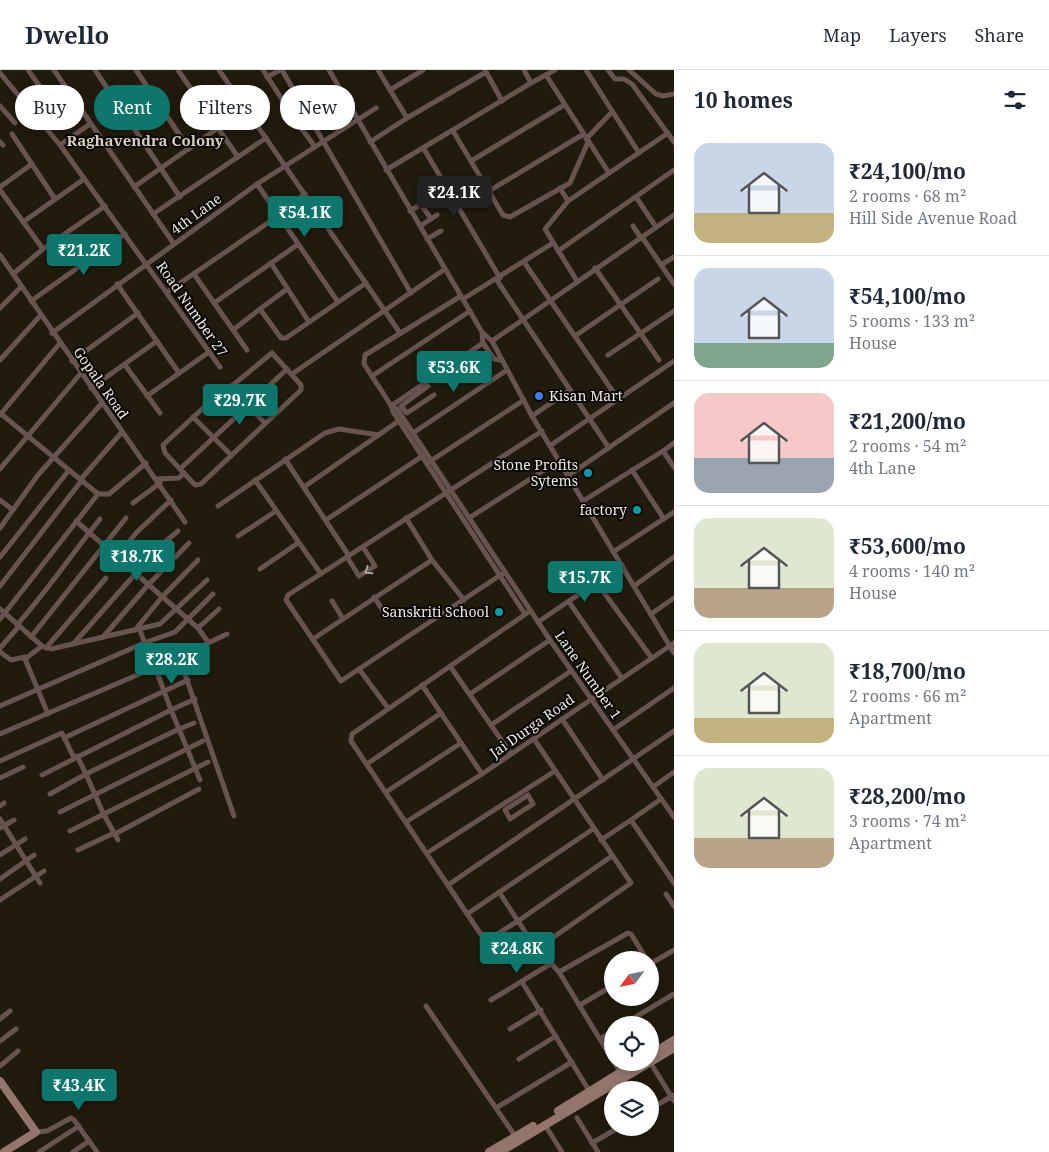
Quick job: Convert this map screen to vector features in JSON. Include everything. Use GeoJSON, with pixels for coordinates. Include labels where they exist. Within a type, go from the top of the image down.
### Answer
{"type":"FeatureCollection","features":[{"type":"Feature","properties":{"kind":"street"},"geometry":{"type":"LineString","coordinates":[[28,70],[39,85]]}},
{"type":"Feature","properties":{"kind":"street"},"geometry":{"type":"LineString","coordinates":[[62,70],[55,72],[174,244]]}},
{"type":"Feature","properties":{"kind":"street"},"geometry":{"type":"LineString","coordinates":[[95,70],[180,197]]}},
{"type":"Feature","properties":{"kind":"street"},"geometry":{"type":"LineString","coordinates":[[136,70],[189,149]]}},
{"type":"Feature","properties":{"kind":"street"},"geometry":{"type":"LineString","coordinates":[[178,70],[188,85]]}},
{"type":"Feature","properties":{"kind":"street"},"geometry":{"type":"LineString","coordinates":[[219,70],[400,333]]}},
{"type":"Feature","properties":{"kind":"street"},"geometry":{"type":"LineString","coordinates":[[262,70],[280,97]]}},
{"type":"Feature","properties":{"kind":"street"},"geometry":{"type":"LineString","coordinates":[[267,77],[281,70],[325,141],[412,293]]}},
{"type":"Feature","properties":{"kind":"street"},"geometry":{"type":"LineString","coordinates":[[329,70],[356,120],[482,332],[492,340],[500,360],[532,416],[651,614],[672,644],[674,653]]}},
{"type":"Feature","properties":{"kind":"street"},"geometry":{"type":"LineString","coordinates":[[378,70],[407,118]]}},
{"type":"Feature","properties":{"kind":"street"},"geometry":{"type":"LineString","coordinates":[[524,70],[531,83]]}},
{"type":"Feature","properties":{"kind":"street"},"geometry":{"type":"LineString","coordinates":[[386,170],[454,132],[555,70]]}},
{"type":"Feature","properties":{"kind":"street"},"geometry":{"type":"LineString","coordinates":[[586,70],[639,153]]}},
{"type":"Feature","properties":{"kind":"street"},"geometry":{"type":"LineString","coordinates":[[608,70],[615,79],[624,80],[632,84],[674,142]]}},
{"type":"Feature","properties":{"kind":"street"},"geometry":{"type":"LineString","coordinates":[[628,70],[656,94],[663,96],[673,93]]}},
{"type":"Feature","properties":{"kind":"street"},"geometry":{"type":"LineString","coordinates":[[390,90],[420,71]]}},
{"type":"Feature","properties":{"kind":"street"},"geometry":{"type":"LineString","coordinates":[[370,142],[485,71],[502,101]]}},
{"type":"Feature","properties":{"kind":"street","name":"Road Number 27"},"geometry":{"type":"LineString","coordinates":[[0,73],[60,145],[220,367]]}},
{"type":"Feature","properties":{"kind":"street"},"geometry":{"type":"LineString","coordinates":[[546,75],[585,139],[609,173]]}},
{"type":"Feature","properties":{"kind":"street"},"geometry":{"type":"LineString","coordinates":[[471,161],[564,105]]}},
{"type":"Feature","properties":{"kind":"street"},"geometry":{"type":"LineString","coordinates":[[0,106],[15,123]]}},
{"type":"Feature","properties":{"kind":"street","name":"4th Lane"},"geometry":{"type":"LineString","coordinates":[[52,333],[257,184],[376,108]]}},
{"type":"Feature","properties":{"kind":"street"},"geometry":{"type":"LineString","coordinates":[[489,191],[585,139],[612,112]]}},
{"type":"Feature","properties":{"kind":"street"},"geometry":{"type":"LineString","coordinates":[[60,145],[90,124]]}},
{"type":"Feature","properties":{"kind":"street"},"geometry":{"type":"LineString","coordinates":[[134,187],[215,130]]}},
{"type":"Feature","properties":{"kind":"street"},"geometry":{"type":"LineString","coordinates":[[219,130],[238,157]]}},
{"type":"Feature","properties":{"kind":"street"},"geometry":{"type":"LineString","coordinates":[[303,130],[315,148]]}},
{"type":"Feature","properties":{"kind":"street"},"geometry":{"type":"LineString","coordinates":[[454,132],[503,215],[510,217],[570,183],[585,139]]}},
{"type":"Feature","properties":{"kind":"street"},"geometry":{"type":"LineString","coordinates":[[577,281],[545,229],[568,201],[668,133]]}},
{"type":"Feature","properties":{"kind":"street"},"geometry":{"type":"LineString","coordinates":[[12,134],[55,200]]}},
{"type":"Feature","properties":{"kind":"street"},"geometry":{"type":"LineString","coordinates":[[153,214],[266,138]]}},
{"type":"Feature","properties":{"kind":"street"},"geometry":{"type":"LineString","coordinates":[[424,148],[498,278],[609,448]]}},
{"type":"Feature","properties":{"kind":"street"},"geometry":{"type":"LineString","coordinates":[[32,164],[0,188],[43,250]]}},
{"type":"Feature","properties":{"kind":"street"},"geometry":{"type":"LineString","coordinates":[[558,252],[674,170]]}},
{"type":"Feature","properties":{"kind":"street"},"geometry":{"type":"LineString","coordinates":[[23,222],[84,179]]}},
{"type":"Feature","properties":{"kind":"street"},"geometry":{"type":"LineString","coordinates":[[257,184],[297,245],[338,302]]}},
{"type":"Feature","properties":{"kind":"street"},"geometry":{"type":"LineString","coordinates":[[560,188],[568,201]]}},
{"type":"Feature","properties":{"kind":"street"},"geometry":{"type":"LineString","coordinates":[[295,201],[305,194]]}},
{"type":"Feature","properties":{"kind":"street"},"geometry":{"type":"LineString","coordinates":[[636,197],[656,227]]}},
{"type":"Feature","properties":{"kind":"street"},"geometry":{"type":"LineString","coordinates":[[410,211],[428,200]]}},
{"type":"Feature","properties":{"kind":"street"},"geometry":{"type":"LineString","coordinates":[[421,204],[431,219]]}},
{"type":"Feature","properties":{"kind":"street"},"geometry":{"type":"LineString","coordinates":[[12,274],[105,206]]}},
{"type":"Feature","properties":{"kind":"street"},"geometry":{"type":"LineString","coordinates":[[420,226],[437,215]]}},
{"type":"Feature","properties":{"kind":"street"},"geometry":{"type":"LineString","coordinates":[[492,340],[549,299],[674,215]]}},
{"type":"Feature","properties":{"kind":"street"},"geometry":{"type":"LineString","coordinates":[[167,292],[278,216]]}},
{"type":"Feature","properties":{"kind":"street"},"geometry":{"type":"LineString","coordinates":[[633,226],[674,284]]}},
{"type":"Feature","properties":{"kind":"street"},"geometry":{"type":"LineString","coordinates":[[427,239],[441,231]]}},
{"type":"Feature","properties":{"kind":"street"},"geometry":{"type":"LineString","coordinates":[[31,301],[125,234]]}},
{"type":"Feature","properties":{"kind":"street"},"geometry":{"type":"LineString","coordinates":[[424,455],[413,433],[392,412],[392,406],[364,364],[365,356],[400,333],[498,278],[553,243]]}},
{"type":"Feature","properties":{"kind":"street"},"geometry":{"type":"LineString","coordinates":[[214,303],[297,245]]}},
{"type":"Feature","properties":{"kind":"street","name":"Gopala Road"},"geometry":{"type":"LineString","coordinates":[[0,257],[122,432],[146,463],[185,522]]}},
{"type":"Feature","properties":{"kind":"street"},"geometry":{"type":"LineString","coordinates":[[661,265],[674,257]]}},
{"type":"Feature","properties":{"kind":"street"},"geometry":{"type":"LineString","coordinates":[[524,262],[618,399]]}},
{"type":"Feature","properties":{"kind":"street"},"geometry":{"type":"LineString","coordinates":[[270,263],[309,322]]}},
{"type":"Feature","properties":{"kind":"street"},"geometry":{"type":"LineString","coordinates":[[596,268],[659,360]]}},
{"type":"Feature","properties":{"kind":"street"},"geometry":{"type":"LineString","coordinates":[[292,374],[445,269]]}},
{"type":"Feature","properties":{"kind":"street"},"geometry":{"type":"LineString","coordinates":[[194,274],[247,350]]}},
{"type":"Feature","properties":{"kind":"street"},"geometry":{"type":"LineString","coordinates":[[575,336],[658,279]]}},
{"type":"Feature","properties":{"kind":"street"},"geometry":{"type":"LineString","coordinates":[[260,310],[283,338],[366,283]]}},
{"type":"Feature","properties":{"kind":"street"},"geometry":{"type":"LineString","coordinates":[[118,284],[179,373]]}},
{"type":"Feature","properties":{"kind":"street"},"geometry":{"type":"LineString","coordinates":[[0,308],[21,286]]}},
{"type":"Feature","properties":{"kind":"street"},"geometry":{"type":"LineString","coordinates":[[234,330],[287,289]]}},
{"type":"Feature","properties":{"kind":"street"},"geometry":{"type":"LineString","coordinates":[[372,376],[470,311]]}},
{"type":"Feature","properties":{"kind":"street"},"geometry":{"type":"LineString","coordinates":[[608,355],[674,311]]}},
{"type":"Feature","properties":{"kind":"street"},"geometry":{"type":"LineString","coordinates":[[72,360],[138,313]]}},
{"type":"Feature","properties":{"kind":"street"},"geometry":{"type":"LineString","coordinates":[[0,360],[40,316]]}},
{"type":"Feature","properties":{"kind":"street"},"geometry":{"type":"LineString","coordinates":[[482,332],[483,343],[494,359],[500,360]]}},
{"type":"Feature","properties":{"kind":"street"},"geometry":{"type":"LineString","coordinates":[[91,388],[157,341]]}},
{"type":"Feature","properties":{"kind":"street"},"geometry":{"type":"LineString","coordinates":[[60,343],[0,414],[98,494],[109,494],[146,463]]}},
{"type":"Feature","properties":{"kind":"street"},"geometry":{"type":"LineString","coordinates":[[392,406],[415,392],[483,343]]}},
{"type":"Feature","properties":{"kind":"street"},"geometry":{"type":"LineString","coordinates":[[148,396],[209,352]]}},
{"type":"Feature","properties":{"kind":"street"},"geometry":{"type":"LineString","coordinates":[[270,354],[274,354],[287,369],[301,385],[301,390],[199,485],[193,483],[162,448],[225,388],[229,387],[270,354]]}},
{"type":"Feature","properties":{"kind":"street"},"geometry":{"type":"LineString","coordinates":[[550,445],[674,361]]}},
{"type":"Feature","properties":{"kind":"street"},"geometry":{"type":"LineString","coordinates":[[125,364],[160,413]]}},
{"type":"Feature","properties":{"kind":"street"},"geometry":{"type":"LineString","coordinates":[[172,477],[173,471],[180,470],[287,369]]}},
{"type":"Feature","properties":{"kind":"street"},"geometry":{"type":"LineString","coordinates":[[413,433],[506,370]]}},
{"type":"Feature","properties":{"kind":"street"},"geometry":{"type":"LineString","coordinates":[[0,469],[81,373]]}},
{"type":"Feature","properties":{"kind":"street"},"geometry":{"type":"LineString","coordinates":[[428,386],[415,392],[401,404],[406,413],[434,396]]}},
{"type":"Feature","properties":{"kind":"street"},"geometry":{"type":"LineString","coordinates":[[229,387],[265,424]]}},
{"type":"Feature","properties":{"kind":"street"},"geometry":{"type":"LineString","coordinates":[[532,416],[570,390]]}},
{"type":"Feature","properties":{"kind":"street"},"geometry":{"type":"LineString","coordinates":[[415,392],[423,403]]}},
{"type":"Feature","properties":{"kind":"street"},"geometry":{"type":"LineString","coordinates":[[429,462],[524,400]]}},
{"type":"Feature","properties":{"kind":"street"},"geometry":{"type":"LineString","coordinates":[[0,528],[54,457],[102,403]]}},
{"type":"Feature","properties":{"kind":"street"},"geometry":{"type":"LineString","coordinates":[[569,475],[674,403]]}},
{"type":"Feature","properties":{"kind":"street"},"geometry":{"type":"LineString","coordinates":[[193,417],[231,455]]}},
{"type":"Feature","properties":{"kind":"street"},"geometry":{"type":"LineString","coordinates":[[304,487],[401,420]]}},
{"type":"Feature","properties":{"kind":"street"},"geometry":{"type":"LineString","coordinates":[[401,420],[502,574]]}},
{"type":"Feature","properties":{"kind":"street"},"geometry":{"type":"LineString","coordinates":[[218,506],[285,459],[332,430],[339,429],[379,435]]}},
{"type":"Feature","properties":{"kind":"street"},"geometry":{"type":"LineString","coordinates":[[502,574],[341,681],[287,603],[286,598],[542,431]]}},
{"type":"Feature","properties":{"kind":"street"},"geometry":{"type":"LineString","coordinates":[[0,586],[81,480],[122,432]]}},
{"type":"Feature","properties":{"kind":"street"},"geometry":{"type":"LineString","coordinates":[[583,501],[674,443]]}},
{"type":"Feature","properties":{"kind":"street"},"geometry":{"type":"LineString","coordinates":[[663,451],[674,467]]}},
{"type":"Feature","properties":{"kind":"street"},"geometry":{"type":"LineString","coordinates":[[326,520],[424,455]]}},
{"type":"Feature","properties":{"kind":"street"},"geometry":{"type":"LineString","coordinates":[[285,459],[326,520],[360,576],[375,566],[363,547]]}},
{"type":"Feature","properties":{"kind":"street"},"geometry":{"type":"LineString","coordinates":[[469,518],[560,460]]}},
{"type":"Feature","properties":{"kind":"street"},"geometry":{"type":"LineString","coordinates":[[0,557],[69,470]]}},
{"type":"Feature","properties":{"kind":"street"},"geometry":{"type":"LineString","coordinates":[[134,503],[158,481],[172,477],[179,478],[180,470]]}},
{"type":"Feature","properties":{"kind":"street"},"geometry":{"type":"LineString","coordinates":[[632,470],[664,519]]}},
{"type":"Feature","properties":{"kind":"street"},"geometry":{"type":"LineString","coordinates":[[255,480],[321,574]]}},
{"type":"Feature","properties":{"kind":"street"},"geometry":{"type":"LineString","coordinates":[[448,491],[469,518],[502,574]]}},
{"type":"Feature","properties":{"kind":"street"},"geometry":{"type":"LineString","coordinates":[[0,619],[2,611],[98,494]]}},
{"type":"Feature","properties":{"kind":"street"},"geometry":{"type":"LineString","coordinates":[[0,500],[13,510]]}},
{"type":"Feature","properties":{"kind":"street"},"geometry":{"type":"LineString","coordinates":[[116,557],[137,532],[171,500]]}},
{"type":"Feature","properties":{"kind":"street"},"geometry":{"type":"LineString","coordinates":[[238,536],[276,511]]}},
{"type":"Feature","properties":{"kind":"street"},"geometry":{"type":"LineString","coordinates":[[614,552],[674,512]]}},
{"type":"Feature","properties":{"kind":"street"},"geometry":{"type":"LineString","coordinates":[[31,637],[63,599],[103,544],[126,518]]}},
{"type":"Feature","properties":{"kind":"street"},"geometry":{"type":"LineString","coordinates":[[406,518],[432,560],[464,600]]}},
{"type":"Feature","properties":{"kind":"street"},"geometry":{"type":"LineString","coordinates":[[100,519],[60,569],[46,593],[18,625],[0,650],[12,660],[24,657],[44,647],[106,578]]}},
{"type":"Feature","properties":{"kind":"street"},"geometry":{"type":"LineString","coordinates":[[76,521],[198,628],[208,642]]}},
{"type":"Feature","properties":{"kind":"street"},"geometry":{"type":"LineString","coordinates":[[74,643],[159,547],[178,531]]}},
{"type":"Feature","properties":{"kind":"street"},"geometry":{"type":"LineString","coordinates":[[103,637],[148,585],[189,543]]}},
{"type":"Feature","properties":{"kind":"street"},"geometry":{"type":"LineString","coordinates":[[260,569],[298,543]]}},
{"type":"Feature","properties":{"kind":"street"},"geometry":{"type":"LineString","coordinates":[[634,586],[674,557]]}},
{"type":"Feature","properties":{"kind":"street"},"geometry":{"type":"LineString","coordinates":[[137,630],[162,597],[198,560]]}},
{"type":"Feature","properties":{"kind":"street"},"geometry":{"type":"LineString","coordinates":[[313,639],[343,619],[353,608],[374,597],[432,560]]}},
{"type":"Feature","properties":{"kind":"street"},"geometry":{"type":"LineString","coordinates":[[538,622],[622,566]]}},
{"type":"Feature","properties":{"kind":"street","name":"Lane Number 1"},"geometry":{"type":"LineString","coordinates":[[502,574],[528,613],[538,622],[674,816]]}},
{"type":"Feature","properties":{"kind":"street"},"geometry":{"type":"LineString","coordinates":[[2,611],[31,637],[44,647],[51,649],[160,624],[208,580]]}},
{"type":"Feature","properties":{"kind":"street"},"geometry":{"type":"LineString","coordinates":[[597,583],[651,657]]}},
{"type":"Feature","properties":{"kind":"street"},"geometry":{"type":"LineString","coordinates":[[0,706],[144,643],[175,632],[214,594]]}},
{"type":"Feature","properties":{"kind":"street"},"geometry":{"type":"LineString","coordinates":[[374,597],[386,615]]}},
{"type":"Feature","properties":{"kind":"street"},"geometry":{"type":"LineString","coordinates":[[651,614],[674,598]]}},
{"type":"Feature","properties":{"kind":"street"},"geometry":{"type":"LineString","coordinates":[[332,601],[343,619]]}},
{"type":"Feature","properties":{"kind":"street"},"geometry":{"type":"LineString","coordinates":[[569,602],[621,677]]}},
{"type":"Feature","properties":{"kind":"street"},"geometry":{"type":"LineString","coordinates":[[198,628],[219,609]]}},
{"type":"Feature","properties":{"kind":"street"},"geometry":{"type":"LineString","coordinates":[[528,613],[388,708],[351,737],[467,914],[484,938],[488,940],[612,856]]}},
{"type":"Feature","properties":{"kind":"street"},"geometry":{"type":"LineString","coordinates":[[137,630],[200,780]]}},
{"type":"Feature","properties":{"kind":"street"},"geometry":{"type":"LineString","coordinates":[[0,734],[179,657],[227,634]]}},
{"type":"Feature","properties":{"kind":"street"},"geometry":{"type":"LineString","coordinates":[[470,694],[550,640]]}},
{"type":"Feature","properties":{"kind":"street","name":"Jai Durga Road"},"geometry":{"type":"LineString","coordinates":[[406,822],[482,774],[621,677],[672,644]]}},
{"type":"Feature","properties":{"kind":"street"},"geometry":{"type":"LineString","coordinates":[[24,657],[48,714]]}},
{"type":"Feature","properties":{"kind":"street"},"geometry":{"type":"LineString","coordinates":[[179,657],[195,699],[215,767],[234,816]]}},
{"type":"Feature","properties":{"kind":"street"},"geometry":{"type":"LineString","coordinates":[[450,666],[511,754]]}},
{"type":"Feature","properties":{"kind":"street"},"geometry":{"type":"LineString","coordinates":[[359,669],[388,708]]}},
{"type":"Feature","properties":{"kind":"street"},"geometry":{"type":"LineString","coordinates":[[491,725],[571,671]]}},
{"type":"Feature","properties":{"kind":"street"},"geometry":{"type":"LineString","coordinates":[[64,738],[188,680]]}},
{"type":"Feature","properties":{"kind":"street"},"geometry":{"type":"LineString","coordinates":[[422,685],[482,774]]}},
{"type":"Feature","properties":{"kind":"street"},"geometry":{"type":"LineString","coordinates":[[613,730],[674,688]]}},
{"type":"Feature","properties":{"kind":"street"},"geometry":{"type":"LineString","coordinates":[[42,775],[195,699]]}},
{"type":"Feature","properties":{"kind":"street"},"geometry":{"type":"LineString","coordinates":[[367,764],[441,713]]}},
{"type":"Feature","properties":{"kind":"street"},"geometry":{"type":"LineString","coordinates":[[562,720],[603,780]]}},
{"type":"Feature","properties":{"kind":"street"},"geometry":{"type":"LineString","coordinates":[[50,794],[86,774],[194,723]]}},
{"type":"Feature","properties":{"kind":"street"},"geometry":{"type":"LineString","coordinates":[[448,884],[674,731]]}},
{"type":"Feature","properties":{"kind":"street"},"geometry":{"type":"LineString","coordinates":[[0,761],[62,733],[86,774],[103,813],[116,836]]}},
{"type":"Feature","properties":{"kind":"street"},"geometry":{"type":"LineString","coordinates":[[534,739],[631,883],[538,948]]}},
{"type":"Feature","properties":{"kind":"street"},"geometry":{"type":"LineString","coordinates":[[60,812],[203,741]]}},
{"type":"Feature","properties":{"kind":"street"},"geometry":{"type":"LineString","coordinates":[[386,792],[461,743]]}},
{"type":"Feature","properties":{"kind":"street"},"geometry":{"type":"LineString","coordinates":[[70,831],[208,762]]}},
{"type":"Feature","properties":{"kind":"street"},"geometry":{"type":"LineString","coordinates":[[0,778],[23,767]]}},
{"type":"Feature","properties":{"kind":"street"},"geometry":{"type":"LineString","coordinates":[[427,853],[507,805],[555,771]]}},
{"type":"Feature","properties":{"kind":"street"},"geometry":{"type":"LineString","coordinates":[[653,787],[674,772]]}},
{"type":"Feature","properties":{"kind":"street"},"geometry":{"type":"LineString","coordinates":[[78,850],[116,836],[199,789]]}},
{"type":"Feature","properties":{"kind":"street"},"geometry":{"type":"LineString","coordinates":[[507,805],[504,811],[510,819],[533,804],[528,795],[522,795]]}},
{"type":"Feature","properties":{"kind":"street"},"geometry":{"type":"LineString","coordinates":[[601,840],[661,798]]}},
{"type":"Feature","properties":{"kind":"street"},"geometry":{"type":"LineString","coordinates":[[0,819],[2,827],[40,883]]}},
{"type":"Feature","properties":{"kind":"street"},"geometry":{"type":"LineString","coordinates":[[2,827],[14,820]]}},
{"type":"Feature","properties":{"kind":"street"},"geometry":{"type":"LineString","coordinates":[[631,820],[674,884]]}},
{"type":"Feature","properties":{"kind":"street"},"geometry":{"type":"LineString","coordinates":[[467,914],[594,829]]}},
{"type":"Feature","properties":{"kind":"street"},"geometry":{"type":"LineString","coordinates":[[0,855],[25,839]]}},
{"type":"Feature","properties":{"kind":"street"},"geometry":{"type":"LineString","coordinates":[[0,879],[34,855]]}},
{"type":"Feature","properties":{"kind":"street"},"geometry":{"type":"LineString","coordinates":[[0,900],[44,871]]}},
{"type":"Feature","properties":{"kind":"street"},"geometry":{"type":"LineString","coordinates":[[499,892],[538,948],[559,972],[604,1045]]}},
{"type":"Feature","properties":{"kind":"street"},"geometry":{"type":"LineString","coordinates":[[666,894],[674,906]]}},
{"type":"Feature","properties":{"kind":"street"},"geometry":{"type":"LineString","coordinates":[[559,972],[628,933],[631,934],[641,951]]}},
{"type":"Feature","properties":{"kind":"street"},"geometry":{"type":"LineString","coordinates":[[659,959],[674,950]]}},
{"type":"Feature","properties":{"kind":"street"},"geometry":{"type":"LineString","coordinates":[[491,1000],[552,963]]}},
{"type":"Feature","properties":{"kind":"street"},"geometry":{"type":"LineString","coordinates":[[522,982],[590,1092]]}},
{"type":"Feature","properties":{"kind":"street"},"geometry":{"type":"LineString","coordinates":[[580,1005],[604,991]]}},
{"type":"Feature","properties":{"kind":"street"},"geometry":{"type":"LineString","coordinates":[[637,1016],[674,994]]}},
{"type":"Feature","properties":{"kind":"street"},"geometry":{"type":"LineString","coordinates":[[426,1006],[515,1136]]}},
{"type":"Feature","properties":{"kind":"street"},"geometry":{"type":"LineString","coordinates":[[510,1030],[541,1010]]}},
{"type":"Feature","properties":{"kind":"street"},"geometry":{"type":"LineString","coordinates":[[0,1019],[10,1011]]}},
{"type":"Feature","properties":{"kind":"street"},"geometry":{"type":"LineString","coordinates":[[0,1041],[16,1029]]}},
{"type":"Feature","properties":{"kind":"street"},"geometry":{"type":"LineString","coordinates":[[519,1059],[556,1036]]}},
{"type":"Feature","properties":{"kind":"street"},"geometry":{"type":"LineString","coordinates":[[600,1038],[604,1036]]}},
{"type":"Feature","properties":{"kind":"street"},"geometry":{"type":"LineString","coordinates":[[659,1049],[674,1040]]}},
{"type":"Feature","properties":{"kind":"street"},"geometry":{"type":"LineString","coordinates":[[659,1057],[674,1048]]}},
{"type":"Feature","properties":{"kind":"street"},"geometry":{"type":"LineString","coordinates":[[0,1066],[18,1051]]}},
{"type":"Feature","properties":{"kind":"street"},"geometry":{"type":"LineString","coordinates":[[496,1108],[572,1062]]}},
{"type":"Feature","properties":{"kind":"street"},"geometry":{"type":"LineString","coordinates":[[500,1152],[635,1071]]}},
{"type":"Feature","properties":{"kind":"street"},"geometry":{"type":"LineString","coordinates":[[656,1071],[673,1098],[659,1105]]}},
{"type":"Feature","properties":{"kind":"street"},"geometry":{"type":"LineString","coordinates":[[490,1152],[620,1072]]}},
{"type":"Feature","properties":{"kind":"street"},"geometry":{"type":"LineString","coordinates":[[0,1081],[36,1132]]}},
{"type":"Feature","properties":{"kind":"street"},"geometry":{"type":"LineString","coordinates":[[4,1152],[36,1132],[46,1131],[67,1118],[74,1120],[97,1152]]}},
{"type":"Feature","properties":{"kind":"street"},"geometry":{"type":"LineString","coordinates":[[577,1118],[598,1152]]}},
{"type":"Feature","properties":{"kind":"street"},"geometry":{"type":"LineString","coordinates":[[545,1125],[562,1152]]}},
{"type":"Feature","properties":{"kind":"street"},"geometry":{"type":"LineString","coordinates":[[40,1152],[79,1126]]}},
{"type":"Feature","properties":{"kind":"street"},"geometry":{"type":"LineString","coordinates":[[592,1143],[604,1136]]}},
{"type":"Feature","properties":{"kind":"street"},"geometry":{"type":"LineString","coordinates":[[73,1152],[90,1141]]}},
{"type":"Feature","properties":{"kind":"place","name":"Kisan Mart"},"geometry":{"type":"Point","coordinates":[539,396]}},
{"type":"Feature","properties":{"kind":"place","name":"Stone Profits Sytems"},"geometry":{"type":"Point","coordinates":[588,473]}},
{"type":"Feature","properties":{"kind":"place","name":"factory"},"geometry":{"type":"Point","coordinates":[637,510]}},
{"type":"Feature","properties":{"kind":"place","name":"Sanskriti School"},"geometry":{"type":"Point","coordinates":[499,612]}},
{"type":"Feature","properties":{"kind":"district","name":"Raghavendra Colony"},"geometry":{"type":"Point","coordinates":[145,141]}}]}
